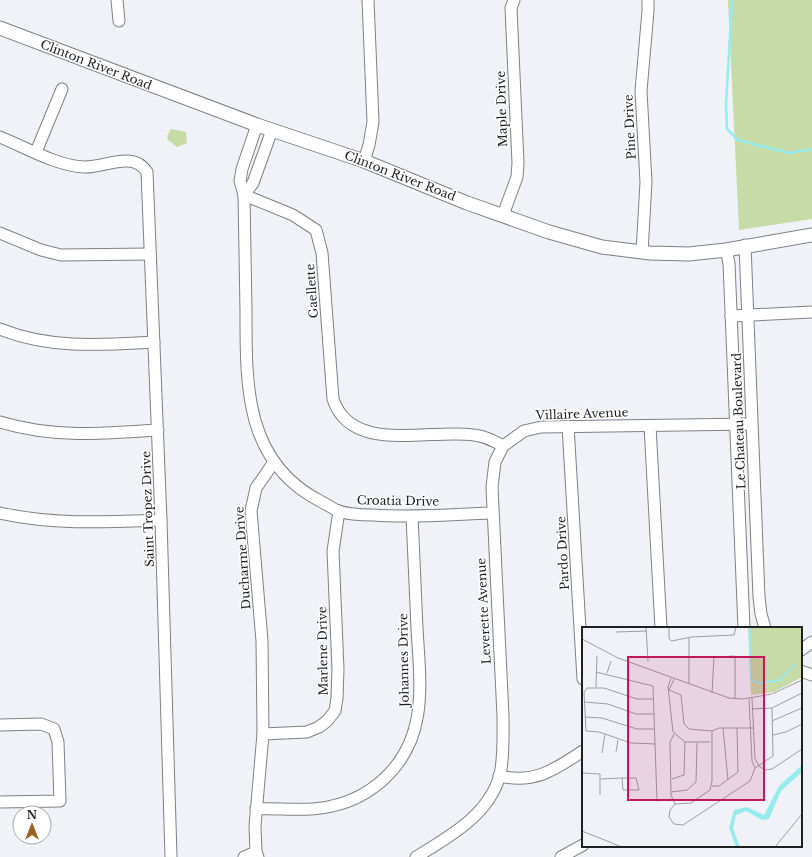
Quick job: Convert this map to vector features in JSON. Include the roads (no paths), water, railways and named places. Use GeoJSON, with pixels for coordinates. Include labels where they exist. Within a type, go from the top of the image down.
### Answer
{"type":"FeatureCollection","features":[{"type":"Feature","properties":{"kind":"street"},"geometry":{"type":"LineString","coordinates":[[118,0],[119,21]]}},
{"type":"Feature","properties":{"kind":"street"},"geometry":{"type":"LineString","coordinates":[[364,161],[369,145],[373,122],[368,0]]}},
{"type":"Feature","properties":{"kind":"street","name":"Maple Drive"},"geometry":{"type":"LineString","coordinates":[[503,215],[517,177],[518,163],[511,8],[514,0]]}},
{"type":"Feature","properties":{"kind":"street","name":"Pine Drive"},"geometry":{"type":"LineString","coordinates":[[642,252],[646,182],[641,91],[648,0]]}},
{"type":"Feature","properties":{"kind":"street","name":"Clinton River Road"},"geometry":{"type":"LineString","coordinates":[[0,28],[257,125],[364,161],[503,215],[576,240],[602,246],[642,252],[688,254],[726,250],[745,245],[812,235]]}},
{"type":"Feature","properties":{"kind":"street"},"geometry":{"type":"LineString","coordinates":[[0,137],[36,152],[62,89]]}},
{"type":"Feature","properties":{"kind":"street"},"geometry":{"type":"LineString","coordinates":[[257,125],[242,169],[240,181],[244,195],[246,330],[249,395],[255,424],[261,440],[274,462]]}},
{"type":"Feature","properties":{"kind":"street"},"geometry":{"type":"LineString","coordinates":[[244,195],[253,183],[272,130]]}},
{"type":"Feature","properties":{"kind":"street","name":"Saint Tropez Drive"},"geometry":{"type":"LineString","coordinates":[[36,152],[69,165],[84,167],[128,160],[140,164],[147,172],[148,177],[158,430],[171,857]]}},
{"type":"Feature","properties":{"kind":"street","name":"Gaellette"},"geometry":{"type":"LineString","coordinates":[[244,195],[293,215],[316,230],[322,253],[333,399],[339,414],[351,425],[367,432],[390,435],[474,435],[495,441],[503,446]]}},
{"type":"Feature","properties":{"kind":"street"},"geometry":{"type":"LineString","coordinates":[[0,233],[41,250],[61,255],[150,254]]}},
{"type":"Feature","properties":{"kind":"street","name":"Le Chateau Boulevard"},"geometry":{"type":"LineString","coordinates":[[745,245],[760,597],[761,614],[765,627]]}},
{"type":"Feature","properties":{"kind":"street","name":"Le Chateau Boulevard"},"geometry":{"type":"LineString","coordinates":[[726,250],[729,263],[734,426],[744,627]]}},
{"type":"Feature","properties":{"kind":"street"},"geometry":{"type":"LineString","coordinates":[[731,316],[812,312]]}},
{"type":"Feature","properties":{"kind":"street"},"geometry":{"type":"LineString","coordinates":[[0,329],[31,340],[64,344],[90,345],[154,342]]}},
{"type":"Feature","properties":{"kind":"street"},"geometry":{"type":"LineString","coordinates":[[0,422],[28,429],[62,434],[105,434],[158,430]]}},
{"type":"Feature","properties":{"kind":"street","name":"Villaire Avenue"},"geometry":{"type":"LineString","coordinates":[[503,446],[515,436],[532,428],[568,426],[734,426],[752,424]]}},
{"type":"Feature","properties":{"kind":"street","name":"Pardo Drive"},"geometry":{"type":"LineString","coordinates":[[568,426],[582,663]]}},
{"type":"Feature","properties":{"kind":"street"},"geometry":{"type":"LineString","coordinates":[[650,426],[661,627]]}},
{"type":"Feature","properties":{"kind":"street","name":"Leverette Avenue"},"geometry":{"type":"LineString","coordinates":[[416,857],[471,819],[488,799],[499,776],[503,742],[503,716],[492,513],[493,473],[495,462],[503,446]]}},
{"type":"Feature","properties":{"kind":"street","name":"Croatia Drive"},"geometry":{"type":"LineString","coordinates":[[274,462],[301,490],[339,511],[355,514],[412,516],[492,513]]}},
{"type":"Feature","properties":{"kind":"street","name":"Ducharme Drive"},"geometry":{"type":"LineString","coordinates":[[257,854],[255,826],[263,734],[262,641],[251,511],[256,488],[274,462]]}},
{"type":"Feature","properties":{"kind":"street","name":"Marlene Drive"},"geometry":{"type":"LineString","coordinates":[[263,734],[307,732],[319,727],[327,721],[335,711],[338,669],[333,551],[339,511]]}},
{"type":"Feature","properties":{"kind":"street"},"geometry":{"type":"LineString","coordinates":[[0,513],[17,517],[75,523],[161,520]]}},
{"type":"Feature","properties":{"kind":"street","name":"Johannes Drive"},"geometry":{"type":"LineString","coordinates":[[256,809],[324,807],[352,799],[379,783],[396,766],[408,748],[416,730],[420,697],[412,516]]}},
{"type":"Feature","properties":{"kind":"street"},"geometry":{"type":"LineString","coordinates":[[742,597],[760,597]]}},
{"type":"Feature","properties":{"kind":"street"},"geometry":{"type":"LineString","coordinates":[[802,649],[812,642]]}},
{"type":"Feature","properties":{"kind":"street"},"geometry":{"type":"LineString","coordinates":[[802,671],[812,675]]}},
{"type":"Feature","properties":{"kind":"street"},"geometry":{"type":"LineString","coordinates":[[0,725],[41,724],[54,729],[58,742],[60,801],[0,802]]}},
{"type":"Feature","properties":{"kind":"street"},"geometry":{"type":"LineString","coordinates":[[499,776],[524,779],[539,776],[582,752]]}},
{"type":"Feature","properties":{"kind":"street"},"geometry":{"type":"LineString","coordinates":[[561,857],[582,846]]}},
{"type":"Feature","properties":{"kind":"street"},"geometry":{"type":"LineString","coordinates":[[244,857],[257,854]]}},
{"type":"Feature","properties":{"kind":"waterway"},"geometry":{"type":"LineString","coordinates":[[732,0],[726,105],[727,129],[738,140],[789,153],[812,149]]}}]}
